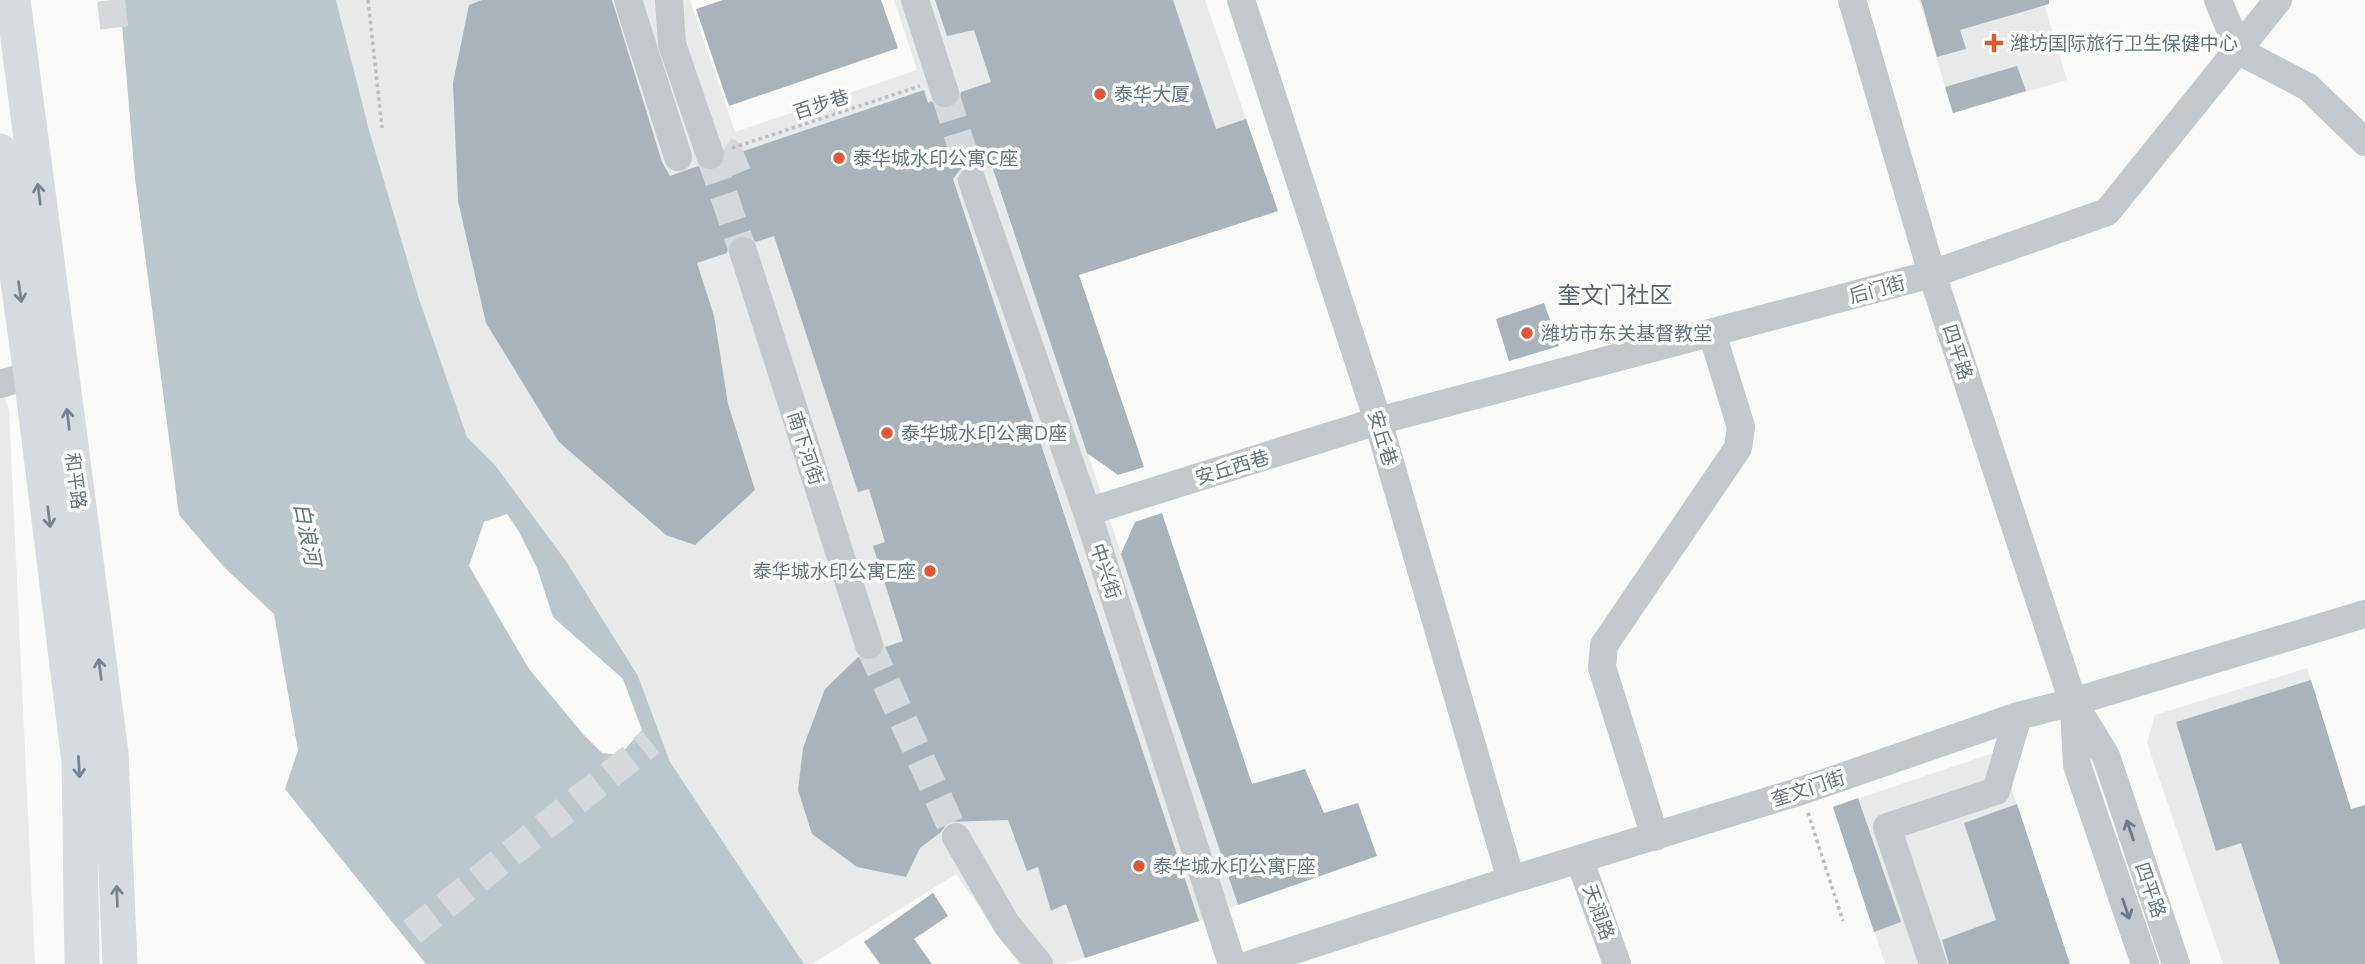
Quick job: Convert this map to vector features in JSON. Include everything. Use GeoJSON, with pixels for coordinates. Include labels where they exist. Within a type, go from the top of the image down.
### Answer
{"type":"FeatureCollection","features":[{"type":"Feature","properties":{"kind":"main road","name":"和平路"},"geometry":{"type":"LineString","coordinates":[[13,0],[111,753],[120,964]]}},
{"type":"Feature","properties":{"kind":"main road","name":"和平路"},"geometry":{"type":"LineString","coordinates":[[0,151],[16,379],[79,761],[82,964]]}},
{"type":"Feature","properties":{"kind":"street"},"geometry":{"type":"LineString","coordinates":[[628,0],[678,157]]}},
{"type":"Feature","properties":{"kind":"street"},"geometry":{"type":"LineString","coordinates":[[657,0],[685,84],[717,152]]}},
{"type":"Feature","properties":{"kind":"street"},"geometry":{"type":"LineString","coordinates":[[669,0],[672,44]]}},
{"type":"Feature","properties":{"kind":"street"},"geometry":{"type":"LineString","coordinates":[[915,0],[942,86]]}},
{"type":"Feature","properties":{"kind":"street","name":"安丘巷"},"geometry":{"type":"LineString","coordinates":[[1241,0],[1378,421],[1511,880]]}},
{"type":"Feature","properties":{"kind":"street","name":"四平路"},"geometry":{"type":"LineString","coordinates":[[1852,0],[1932,274],[2073,702],[2106,757],[2176,964]]}},
{"type":"Feature","properties":{"kind":"street"},"geometry":{"type":"LineString","coordinates":[[2218,0],[2239,51],[2308,87],[2365,142]]}},
{"type":"Feature","properties":{"kind":"street","name":"后门街"},"geometry":{"type":"LineString","coordinates":[[1378,421],[1932,274],[2107,212],[2278,0]]}},
{"type":"Feature","properties":{"kind":"street","name":"中兴街"},"geometry":{"type":"LineString","coordinates":[[972,181],[1087,512],[1232,964]]}},
{"type":"Feature","properties":{"kind":"street","name":"南下河街"},"geometry":{"type":"LineString","coordinates":[[743,251],[869,645]]}},
{"type":"Feature","properties":{"kind":"street"},"geometry":{"type":"LineString","coordinates":[[1655,837],[1602,667],[1604,645],[1738,448],[1741,426],[1712,332]]}},
{"type":"Feature","properties":{"kind":"street","name":"安丘西巷"},"geometry":{"type":"LineString","coordinates":[[1087,512],[1378,421]]}},
{"type":"Feature","properties":{"kind":"street","name":"奎文门街"},"geometry":{"type":"LineString","coordinates":[[1251,964],[1511,880],[1801,791],[2018,716],[2365,614]]}},
{"type":"Feature","properties":{"kind":"street","name":"四平路"},"geometry":{"type":"LineString","coordinates":[[2073,702],[2077,765],[2145,964]]}},
{"type":"Feature","properties":{"kind":"street"},"geometry":{"type":"LineString","coordinates":[[1933,964],[1887,827],[1996,791],[2018,716]]}},
{"type":"Feature","properties":{"kind":"street"},"geometry":{"type":"LineString","coordinates":[[956,837],[1007,925],[1039,964]]}},
{"type":"Feature","properties":{"kind":"street","name":"天润路"},"geometry":{"type":"LineString","coordinates":[[1580,861],[1617,964]]}},
{"type":"Feature","properties":{"kind":"path"},"geometry":{"type":"LineString","coordinates":[[368,0],[382,128]]}},
{"type":"Feature","properties":{"kind":"path","name":"百步巷"},"geometry":{"type":"LineString","coordinates":[[717,152],[942,86]]}},
{"type":"Feature","properties":{"kind":"path"},"geometry":{"type":"LineString","coordinates":[[1801,791],[1843,921]]}},
{"type":"Feature","properties":{"kind":"shaded area"},"geometry":{"type":"Polygon","coordinates":[[[336,0],[690,0],[735,132],[917,70],[894,0],[1205,0],[1278,211],[1033,289],[1238,905],[1199,921],[1064,964],[1019,964],[956,874],[812,964],[804,964],[670,762],[638,676],[566,561],[495,465],[467,437],[418,296],[369,130],[336,0]]]}},
{"type":"Feature","properties":{"kind":"shaded area","name":"潍坊国际旅行卫生保健中心"},"geometry":{"type":"Polygon","coordinates":[[[1919,0],[2043,0],[2067,80],[1953,113],[1919,0]]]}},
{"type":"Feature","properties":{"kind":"shaded area"},"geometry":{"type":"Polygon","coordinates":[[[0,391],[9,410],[35,964],[0,964],[0,391]]]}},
{"type":"Feature","properties":{"kind":"shaded area"},"geometry":{"type":"Polygon","coordinates":[[[2307,668],[2351,809],[2365,805],[2365,964],[2223,964],[2147,743],[2155,715],[2307,668]]]}},
{"type":"Feature","properties":{"kind":"shaded area"},"geometry":{"type":"Polygon","coordinates":[[[1999,751],[2070,964],[1885,964],[1833,807],[1999,751]]]}},
{"type":"Feature","properties":{"kind":"water","name":"白浪河"},"geometry":{"type":"Polygon","coordinates":[[[120,0],[336,0],[369,130],[418,296],[467,437],[495,465],[566,561],[638,676],[670,762],[804,964],[426,964],[285,789],[298,750],[274,614],[224,567],[179,515],[135,178],[120,0]],[[507,514],[484,522],[469,566],[529,669],[602,753],[620,755],[642,730],[623,679],[553,617],[537,568],[507,514]]]}},
{"type":"Feature","properties":{"kind":"building"},"geometry":{"type":"Polygon","coordinates":[[[482,0],[612,0],[662,162],[670,176],[698,166],[706,171],[715,171],[723,165],[726,157],[924,90],[928,103],[931,101],[941,109],[949,109],[958,104],[961,92],[991,82],[974,30],[947,36],[935,0],[1173,0],[1216,129],[1246,119],[1278,211],[1079,275],[1144,467],[1118,475],[1087,453],[992,166],[983,169],[976,165],[967,165],[953,179],[1199,921],[1085,958],[1066,904],[1051,911],[1038,867],[1027,871],[1008,820],[948,822],[941,832],[920,848],[906,877],[857,867],[812,834],[798,790],[803,748],[825,689],[858,657],[875,661],[882,656],[885,647],[903,641],[873,546],[885,542],[869,489],[858,492],[774,236],[756,242],[747,235],[737,235],[730,240],[727,253],[697,263],[714,316],[728,404],[755,490],[695,545],[666,535],[559,442],[486,323],[458,201],[453,83],[469,5],[482,0]]]}},
{"type":"Feature","properties":{"kind":"building"},"geometry":{"type":"Polygon","coordinates":[[[723,0],[881,0],[898,48],[729,106],[696,9],[723,0]]]}},
{"type":"Feature","properties":{"kind":"building"},"geometry":{"type":"Polygon","coordinates":[[[1921,0],[2049,0],[2049,4],[1960,30],[1966,49],[1937,57],[1921,0]]]}},
{"type":"Feature","properties":{"kind":"building"},"geometry":{"type":"Polygon","coordinates":[[[2017,66],[2026,91],[1953,113],[1945,87],[2017,66]]]}},
{"type":"Feature","properties":{"kind":"building","name":"潍坊市东关基督教堂"},"geometry":{"type":"Polygon","coordinates":[[[1544,303],[1559,346],[1509,361],[1496,319],[1544,303]]]}},
{"type":"Feature","properties":{"kind":"building"},"geometry":{"type":"Polygon","coordinates":[[[1162,513],[1252,784],[1305,769],[1324,813],[1358,803],[1377,856],[1238,905],[1121,554],[1135,522],[1162,513]]]}},
{"type":"Feature","properties":{"kind":"building"},"geometry":{"type":"Polygon","coordinates":[[[2311,680],[2351,809],[2365,805],[2365,964],[2280,964],[2241,843],[2216,851],[2176,722],[2311,680]]]}},
{"type":"Feature","properties":{"kind":"building"},"geometry":{"type":"Polygon","coordinates":[[[1858,798],[1901,922],[1874,932],[1833,807],[1858,798]]]}},
{"type":"Feature","properties":{"kind":"building"},"geometry":{"type":"Polygon","coordinates":[[[2017,804],[2070,964],[1949,964],[1942,940],[1996,920],[1964,823],[2017,804]]]}},
{"type":"Feature","properties":{"kind":"building"},"geometry":{"type":"Polygon","coordinates":[[[933,893],[948,916],[914,939],[932,964],[880,964],[864,942],[933,893]]]}},
{"type":"Feature","properties":{"kind":"tunnel"},"geometry":{"type":"LineString","coordinates":[[111,0],[115,34]]}},
{"type":"Feature","properties":{"kind":"tunnel"},"geometry":{"type":"LineString","coordinates":[[945,93],[972,181]]}},
{"type":"Feature","properties":{"kind":"tunnel"},"geometry":{"type":"LineString","coordinates":[[724,150],[729,153],[741,182]]}},
{"type":"Feature","properties":{"kind":"tunnel"},"geometry":{"type":"LineString","coordinates":[[710,155],[743,251]]}},
{"type":"Feature","properties":{"kind":"tunnel"},"geometry":{"type":"LineString","coordinates":[[869,645],[956,837]]}},
{"type":"Feature","properties":{"kind":"tunnel"},"geometry":{"type":"LineString","coordinates":[[412,932],[651,742]]}},
{"type":"Feature","properties":{"kind":"place","name":"潍坊国际旅行卫生保健中心"},"geometry":{"type":"Point","coordinates":[1994,43]}},
{"type":"Feature","properties":{"kind":"place","name":"泰华大厦"},"geometry":{"type":"Point","coordinates":[1100,94]}},
{"type":"Feature","properties":{"kind":"place","name":"泰华城水印公寓C座"},"geometry":{"type":"Point","coordinates":[839,158]}},
{"type":"Feature","properties":{"kind":"place","name":"潍坊市东关基督教堂"},"geometry":{"type":"Point","coordinates":[1527,333]}},
{"type":"Feature","properties":{"kind":"place","name":"泰华城水印公寓D座"},"geometry":{"type":"Point","coordinates":[887,433]}},
{"type":"Feature","properties":{"kind":"place","name":"泰华城水印公寓E座"},"geometry":{"type":"Point","coordinates":[930,571]}},
{"type":"Feature","properties":{"kind":"place","name":"泰华城水印公寓F座"},"geometry":{"type":"Point","coordinates":[1139,866]}},
{"type":"Feature","properties":{"kind":"district","name":"奎文门社区"},"geometry":{"type":"Point","coordinates":[1615,294]}}]}
